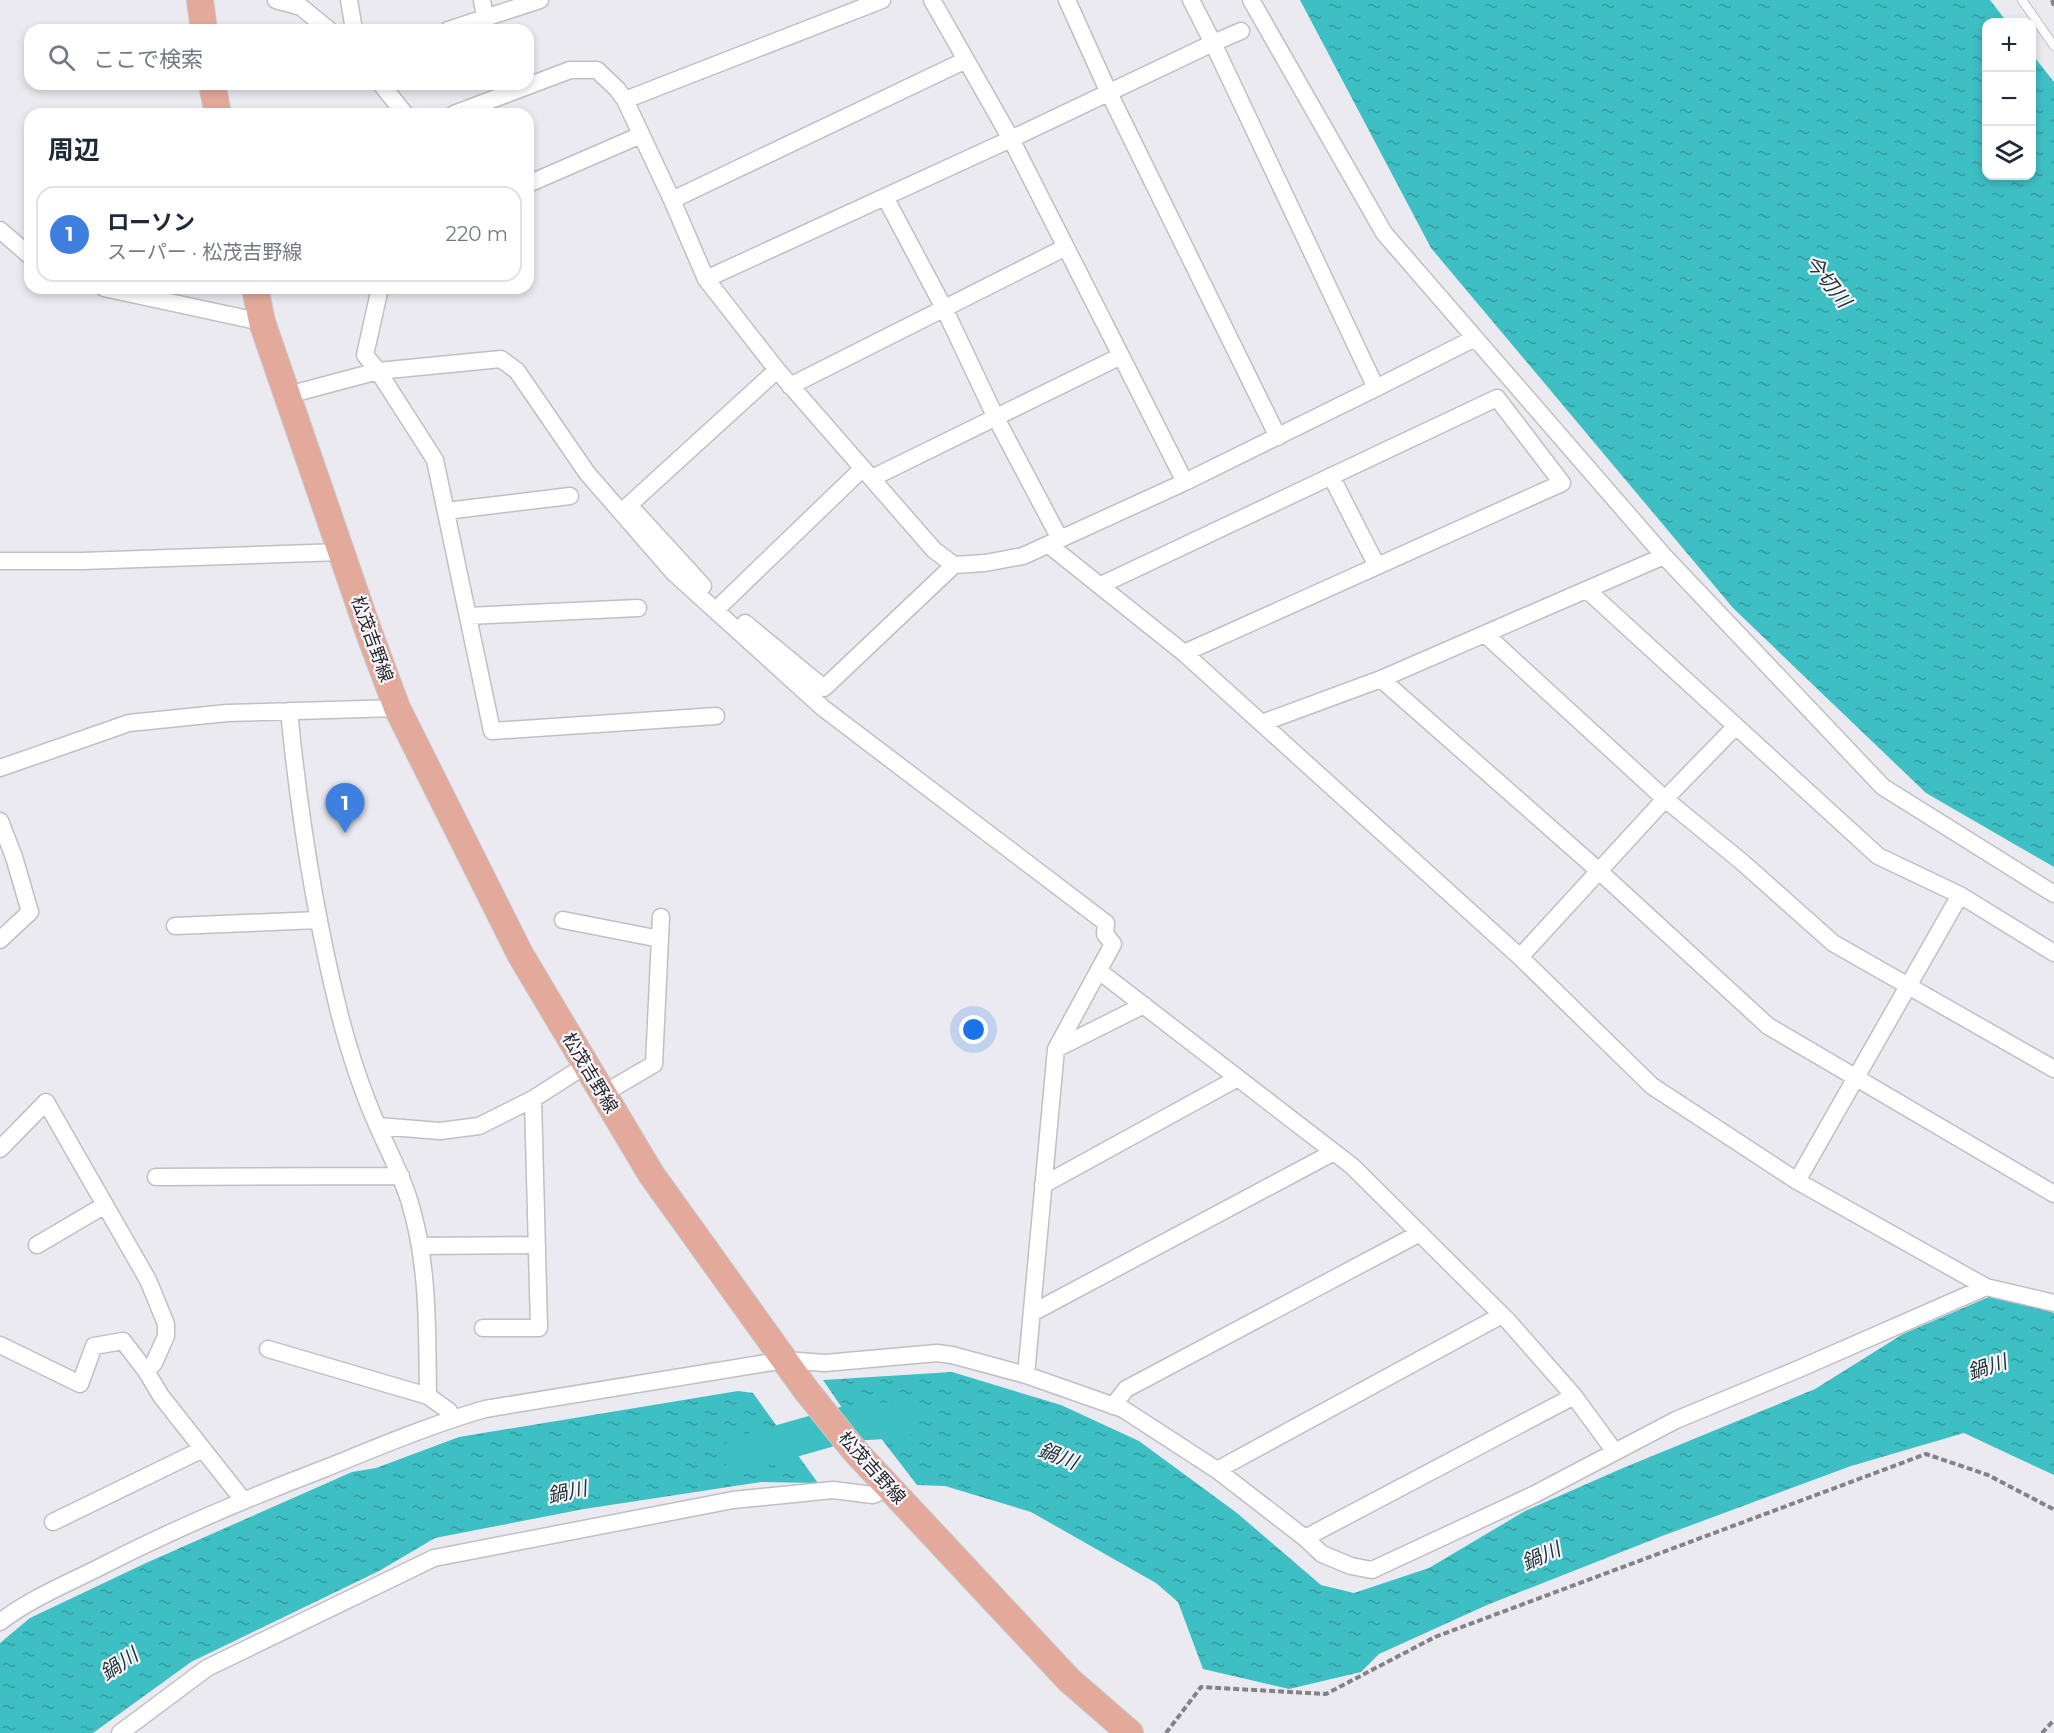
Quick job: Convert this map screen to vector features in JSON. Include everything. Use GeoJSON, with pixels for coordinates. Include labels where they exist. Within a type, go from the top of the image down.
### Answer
{"type":"FeatureCollection","features":[{"type":"Feature","properties":{"kind":"main road"},"geometry":{"type":"LineString","coordinates":[[200,0],[203,24]]}},
{"type":"Feature","properties":{"kind":"main road"},"geometry":{"type":"LineString","coordinates":[[213,90],[217,108]]}},
{"type":"Feature","properties":{"kind":"main road","name":"松茂吉野線"},"geometry":{"type":"LineString","coordinates":[[256,294],[262,322],[397,708],[520,954],[651,1174],[806,1390],[854,1450],[1069,1680],[1130,1733]]}},
{"type":"Feature","properties":{"kind":"street"},"geometry":{"type":"LineString","coordinates":[[276,0],[301,7],[321,24]]}},
{"type":"Feature","properties":{"kind":"street"},"geometry":{"type":"LineString","coordinates":[[349,0],[353,24]]}},
{"type":"Feature","properties":{"kind":"street"},"geometry":{"type":"LineString","coordinates":[[482,0],[484,18]]}},
{"type":"Feature","properties":{"kind":"street"},"geometry":{"type":"LineString","coordinates":[[466,24],[540,0]]}},
{"type":"Feature","properties":{"kind":"street"},"geometry":{"type":"LineString","coordinates":[[625,100],[882,0]]}},
{"type":"Feature","properties":{"kind":"street"},"geometry":{"type":"LineString","coordinates":[[1067,0],[1109,93],[1278,437]]}},
{"type":"Feature","properties":{"kind":"street"},"geometry":{"type":"LineString","coordinates":[[1191,0],[1376,388]]}},
{"type":"Feature","properties":{"kind":"street"},"geometry":{"type":"LineString","coordinates":[[1251,0],[1384,233],[1664,556],[1883,787],[2054,894]]}},
{"type":"Feature","properties":{"kind":"street"},"geometry":{"type":"LineString","coordinates":[[939,2],[966,60],[1011,139],[1185,482]]}},
{"type":"Feature","properties":{"kind":"street"},"geometry":{"type":"LineString","coordinates":[[706,279],[1241,31]]}},
{"type":"Feature","properties":{"kind":"street"},"geometry":{"type":"LineString","coordinates":[[672,201],[966,60]]}},
{"type":"Feature","properties":{"kind":"street"},"geometry":{"type":"LineString","coordinates":[[534,86],[570,70],[597,70],[617,89],[625,100],[706,279],[790,386],[934,550],[954,566]]}},
{"type":"Feature","properties":{"kind":"street"},"geometry":{"type":"LineString","coordinates":[[386,90],[400,108]]}},
{"type":"Feature","properties":{"kind":"street"},"geometry":{"type":"LineString","coordinates":[[484,108],[525,90]]}},
{"type":"Feature","properties":{"kind":"street"},"geometry":{"type":"LineString","coordinates":[[534,181],[641,135]]}},
{"type":"Feature","properties":{"kind":"street"},"geometry":{"type":"LineString","coordinates":[[885,197],[944,308],[1055,542],[1101,585],[1184,653],[1520,957],[1652,1086],[1797,1181],[1986,1287],[2054,1303]]}},
{"type":"Feature","properties":{"kind":"street"},"geometry":{"type":"LineString","coordinates":[[3,239],[24,252]]}},
{"type":"Feature","properties":{"kind":"street"},"geometry":{"type":"LineString","coordinates":[[790,386],[1066,247]]}},
{"type":"Feature","properties":{"kind":"street"},"geometry":{"type":"LineString","coordinates":[[132,294],[262,322]]}},
{"type":"Feature","properties":{"kind":"street"},"geometry":{"type":"LineString","coordinates":[[380,294],[365,355],[378,371],[435,460],[492,731],[716,716]]}},
{"type":"Feature","properties":{"kind":"street"},"geometry":{"type":"LineString","coordinates":[[777,370],[629,505],[709,593],[824,688],[954,566],[1023,556],[1055,542],[1278,437],[1475,338]]}},
{"type":"Feature","properties":{"kind":"street"},"geometry":{"type":"LineString","coordinates":[[722,604],[868,473],[996,418],[1121,356]]}},
{"type":"Feature","properties":{"kind":"street"},"geometry":{"type":"LineString","coordinates":[[288,395],[378,371],[501,359],[517,371],[587,474],[674,573],[823,708],[1106,923],[1105,934],[1113,944],[1056,1049],[1026,1375]]}},
{"type":"Feature","properties":{"kind":"street"},"geometry":{"type":"LineString","coordinates":[[1101,585],[1497,398],[1562,483],[1184,653]]}},
{"type":"Feature","properties":{"kind":"street"},"geometry":{"type":"LineString","coordinates":[[1331,476],[1377,566]]}},
{"type":"Feature","properties":{"kind":"street"},"geometry":{"type":"LineString","coordinates":[[446,511],[570,496]]}},
{"type":"Feature","properties":{"kind":"street"},"geometry":{"type":"LineString","coordinates":[[0,561],[116,560],[341,552]]}},
{"type":"Feature","properties":{"kind":"street"},"geometry":{"type":"LineString","coordinates":[[1262,723],[1382,679],[1664,556]]}},
{"type":"Feature","properties":{"kind":"street"},"geometry":{"type":"LineString","coordinates":[[1587,590],[1878,856],[1960,895],[2054,952]]}},
{"type":"Feature","properties":{"kind":"street"},"geometry":{"type":"LineString","coordinates":[[468,616],[638,608]]}},
{"type":"Feature","properties":{"kind":"street"},"geometry":{"type":"LineString","coordinates":[[1486,635],[1665,799],[1742,862],[1833,943],[2054,1069]]}},
{"type":"Feature","properties":{"kind":"street"},"geometry":{"type":"LineString","coordinates":[[1382,679],[1599,871],[1768,1026],[2054,1194]]}},
{"type":"Feature","properties":{"kind":"street"},"geometry":{"type":"LineString","coordinates":[[0,768],[129,723],[227,713],[397,708]]}},
{"type":"Feature","properties":{"kind":"street"},"geometry":{"type":"LineString","coordinates":[[289,711],[302,816],[320,920],[343,1026],[358,1077],[401,1176],[420,1246],[425,1282],[428,1396]]}},
{"type":"Feature","properties":{"kind":"street"},"geometry":{"type":"LineString","coordinates":[[1520,957],[1665,799],[1736,726]]}},
{"type":"Feature","properties":{"kind":"street"},"geometry":{"type":"LineString","coordinates":[[0,821],[14,856],[30,912],[0,940]]}},
{"type":"Feature","properties":{"kind":"street"},"geometry":{"type":"LineString","coordinates":[[1797,1181],[1960,895]]}},
{"type":"Feature","properties":{"kind":"street"},"geometry":{"type":"LineString","coordinates":[[603,1094],[654,1064],[661,917]]}},
{"type":"Feature","properties":{"kind":"street"},"geometry":{"type":"LineString","coordinates":[[175,926],[320,920]]}},
{"type":"Feature","properties":{"kind":"street"},"geometry":{"type":"LineString","coordinates":[[563,920],[660,939]]}},
{"type":"Feature","properties":{"kind":"street"},"geometry":{"type":"LineString","coordinates":[[1099,971],[1352,1166],[1502,1315],[1574,1396],[1615,1452]]}},
{"type":"Feature","properties":{"kind":"street"},"geometry":{"type":"LineString","coordinates":[[1056,1049],[1144,1005]]}},
{"type":"Feature","properties":{"kind":"street"},"geometry":{"type":"LineString","coordinates":[[378,1126],[440,1131],[479,1126],[533,1099],[586,1065]]}},
{"type":"Feature","properties":{"kind":"street"},"geometry":{"type":"LineString","coordinates":[[1043,1185],[1238,1078]]}},
{"type":"Feature","properties":{"kind":"street"},"geometry":{"type":"LineString","coordinates":[[483,1328],[539,1328],[533,1099]]}},
{"type":"Feature","properties":{"kind":"street"},"geometry":{"type":"LineString","coordinates":[[0,1149],[46,1102],[148,1280],[166,1324],[166,1336],[154,1363],[146,1371]]}},
{"type":"Feature","properties":{"kind":"street"},"geometry":{"type":"LineString","coordinates":[[1032,1313],[1334,1152]]}},
{"type":"Feature","properties":{"kind":"street"},"geometry":{"type":"LineString","coordinates":[[156,1176],[401,1176]]}},
{"type":"Feature","properties":{"kind":"street"},"geometry":{"type":"LineString","coordinates":[[37,1245],[105,1205]]}},
{"type":"Feature","properties":{"kind":"street"},"geometry":{"type":"LineString","coordinates":[[1113,1406],[1126,1389],[1420,1233]]}},
{"type":"Feature","properties":{"kind":"street"},"geometry":{"type":"LineString","coordinates":[[420,1246],[537,1245]]}},
{"type":"Feature","properties":{"kind":"street"},"geometry":{"type":"LineString","coordinates":[[0,1622],[34,1601],[156,1538],[243,1500],[484,1409],[785,1360],[825,1363],[937,1353],[1026,1375],[1123,1409],[1217,1470],[1305,1538],[1322,1554],[1351,1566],[1372,1570],[1533,1495],[1676,1420],[1986,1287]]}},
{"type":"Feature","properties":{"kind":"street"},"geometry":{"type":"LineString","coordinates":[[1217,1470],[1502,1315]]}},
{"type":"Feature","properties":{"kind":"street"},"geometry":{"type":"LineString","coordinates":[[0,1345],[80,1384],[94,1346],[123,1341],[146,1371],[161,1396],[243,1500]]}},
{"type":"Feature","properties":{"kind":"street"},"geometry":{"type":"LineString","coordinates":[[268,1349],[428,1396],[449,1411],[453,1419]]}},
{"type":"Feature","properties":{"kind":"street"},"geometry":{"type":"LineString","coordinates":[[1305,1538],[1574,1396]]}},
{"type":"Feature","properties":{"kind":"street"},"geometry":{"type":"LineString","coordinates":[[53,1522],[203,1449]]}},
{"type":"Feature","properties":{"kind":"street"},"geometry":{"type":"LineString","coordinates":[[120,1733],[207,1668],[434,1558],[733,1500],[833,1490],[873,1495],[890,1488]]}},
{"type":"Feature","properties":{"kind":"lane"},"geometry":{"type":"LineString","coordinates":[[2022,0],[2054,45]]}},
{"type":"Feature","properties":{"kind":"path"},"geometry":{"type":"LineString","coordinates":[[2052,0],[2054,6]]}},
{"type":"Feature","properties":{"kind":"path"},"geometry":{"type":"LineString","coordinates":[[1166,1733],[1201,1687],[1326,1694],[1434,1637],[1926,1454],[1988,1474],[2053,1509],[2054,1512]]}},
{"type":"Feature","properties":{"kind":"path"},"geometry":{"type":"LineString","coordinates":[[2042,1733],[2054,1720]]}},
{"type":"Feature","properties":{"kind":"water","name":"今切川"},"geometry":{"type":"Polygon","coordinates":[[[1300,0],[1990,0],[2004,18],[1982,18],[1982,180],[2036,180],[2036,59],[2054,82],[2054,867],[1926,793],[1733,608],[1431,248],[1300,0]]]}},
{"type":"Feature","properties":{"kind":"water"},"geometry":{"type":"Polygon","coordinates":[[[1998,1293],[2054,1313],[2054,1475],[1964,1433],[1851,1466],[1662,1536],[1487,1605],[1379,1654],[1361,1672],[1289,1689],[1203,1669],[1178,1602],[1156,1583],[1031,1512],[945,1486],[917,1485],[880,1437],[862,1437],[823,1380],[952,1372],[1061,1405],[1139,1441],[1237,1513],[1321,1585],[1354,1593],[1429,1568],[1525,1511],[1815,1389],[1903,1334],[1998,1293]]]}},
{"type":"Feature","properties":{"kind":"water"},"geometry":{"type":"Polygon","coordinates":[[[738,1391],[753,1393],[818,1483],[761,1482],[584,1509],[435,1538],[379,1571],[191,1662],[93,1733],[0,1733],[0,1643],[30,1618],[146,1563],[352,1472],[376,1468],[459,1437],[738,1391]]]}},
{"type":"Feature","properties":{"kind":"waterway","name":"鍋川"},"geometry":{"type":"LineString","coordinates":[[741,1454],[850,1423],[901,1420]]}},
{"type":"Feature","properties":{"kind":"place","name":"ローソン"},"geometry":{"type":"Point","coordinates":[345,833]}}]}
